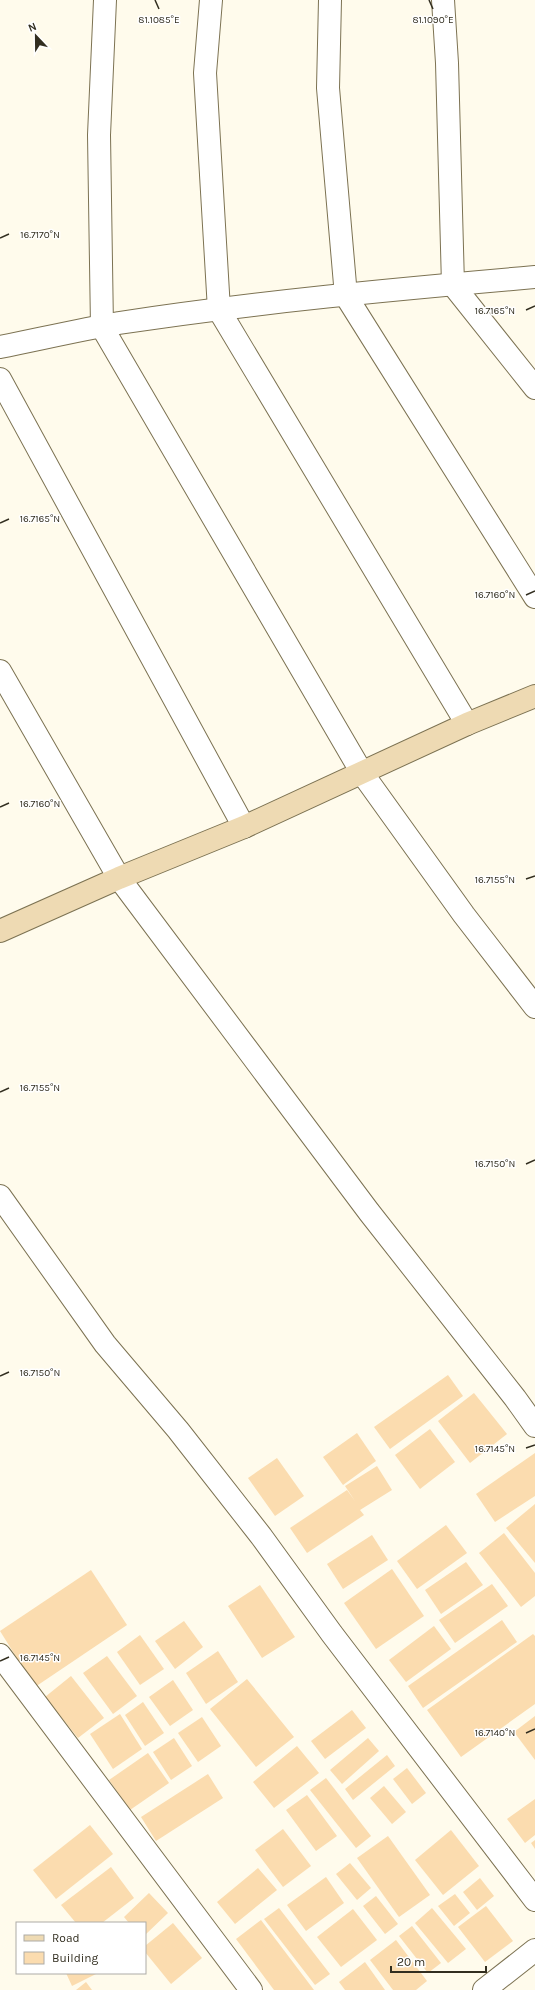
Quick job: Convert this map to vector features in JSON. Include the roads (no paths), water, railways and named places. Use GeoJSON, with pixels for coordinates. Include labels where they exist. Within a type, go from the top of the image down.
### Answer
{"type":"FeatureCollection","features":[{"type":"Feature","properties":{"kind":"main road"},"geometry":{"type":"LineString","coordinates":[[0,931],[119,878],[244,827],[467,724],[535,696]]}},
{"type":"Feature","properties":{"kind":"street"},"geometry":{"type":"LineString","coordinates":[[105,0],[99,135],[102,327],[362,773],[464,915],[535,1007]]}},
{"type":"Feature","properties":{"kind":"street"},"geometry":{"type":"LineString","coordinates":[[211,0],[205,73],[220,310],[467,724]]}},
{"type":"Feature","properties":{"kind":"street"},"geometry":{"type":"LineString","coordinates":[[330,0],[328,88],[346,296],[535,597]]}},
{"type":"Feature","properties":{"kind":"street"},"geometry":{"type":"LineString","coordinates":[[442,0],[447,63],[453,284],[535,388]]}},
{"type":"Feature","properties":{"kind":"street"},"geometry":{"type":"LineString","coordinates":[[0,346],[102,327],[220,310],[453,284],[535,277]]}},
{"type":"Feature","properties":{"kind":"street"},"geometry":{"type":"LineString","coordinates":[[0,380],[244,827]]}},
{"type":"Feature","properties":{"kind":"street"},"geometry":{"type":"LineString","coordinates":[[0,671],[119,878],[369,1212],[515,1398],[535,1426]]}},
{"type":"Feature","properties":{"kind":"street"},"geometry":{"type":"LineString","coordinates":[[0,1196],[105,1344],[178,1430],[262,1536],[332,1634],[535,1900]]}},
{"type":"Feature","properties":{"kind":"street"},"geometry":{"type":"LineString","coordinates":[[0,1655],[251,1990]]}},
{"type":"Feature","properties":{"kind":"street"},"geometry":{"type":"LineString","coordinates":[[484,1990],[535,1950]]}}]}
